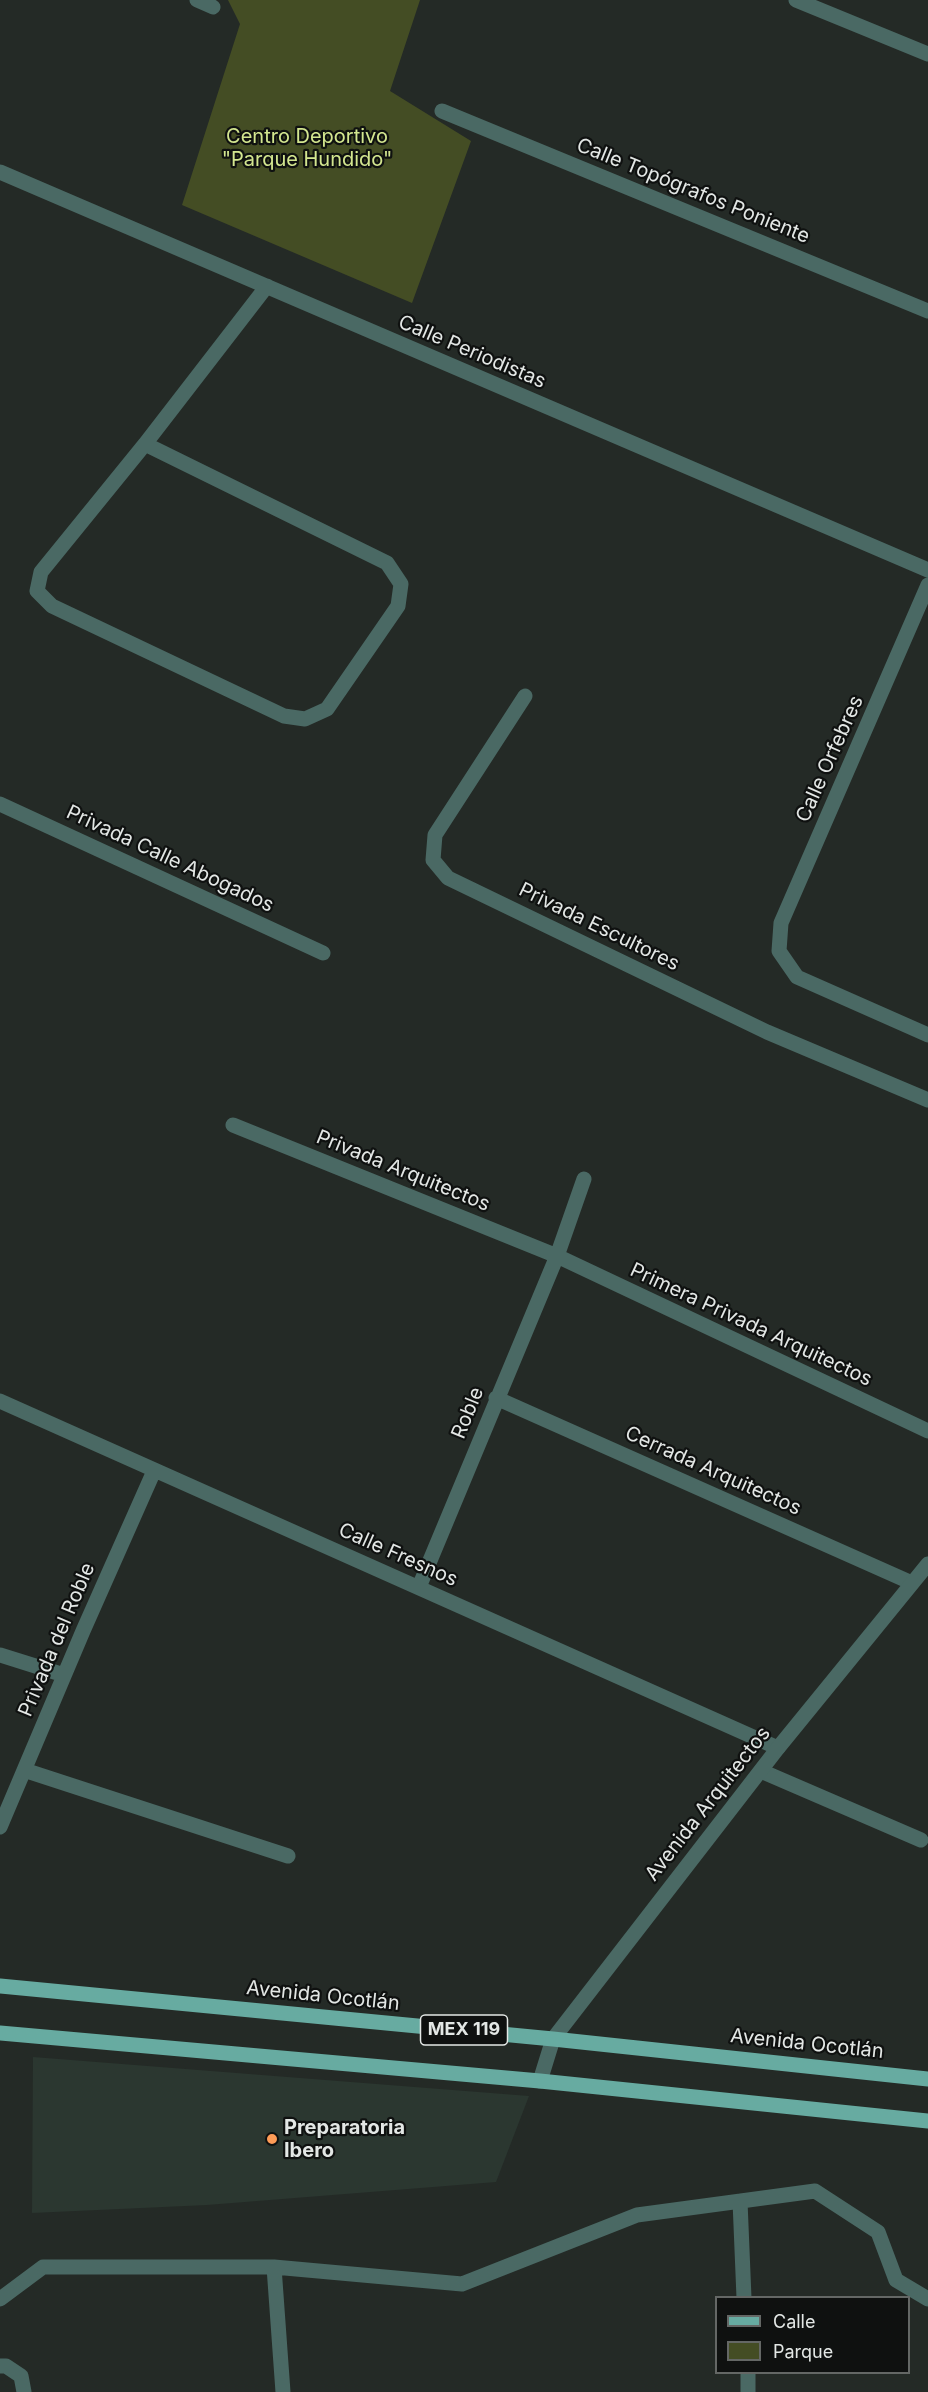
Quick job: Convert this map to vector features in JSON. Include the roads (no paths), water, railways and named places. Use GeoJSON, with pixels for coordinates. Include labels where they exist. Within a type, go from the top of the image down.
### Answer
{"type":"FeatureCollection","features":[{"type":"Feature","properties":{"kind":"main road","name":"Avenida Ocotlán"},"geometry":{"type":"LineString","coordinates":[[0,1986],[553,2039],[928,2079]]}},
{"type":"Feature","properties":{"kind":"main road","name":"MEX 119"},"geometry":{"type":"LineString","coordinates":[[0,2033],[540,2081],[928,2121]]}},
{"type":"Feature","properties":{"kind":"street"},"geometry":{"type":"LineString","coordinates":[[197,0],[213,7]]}},
{"type":"Feature","properties":{"kind":"street"},"geometry":{"type":"LineString","coordinates":[[796,0],[928,54]]}},
{"type":"Feature","properties":{"kind":"street","name":"Calle Topógrafos Poniente"},"geometry":{"type":"LineString","coordinates":[[442,111],[928,310]]}},
{"type":"Feature","properties":{"kind":"street","name":"Calle Periodistas"},"geometry":{"type":"LineString","coordinates":[[0,172],[928,570]]}},
{"type":"Feature","properties":{"kind":"street"},"geometry":{"type":"LineString","coordinates":[[145,444],[387,563],[401,584],[398,606],[327,709],[305,719],[284,716],[52,606],[37,591],[41,572],[145,444],[267,286]]}},
{"type":"Feature","properties":{"kind":"street","name":"Calle Orfebres"},"geometry":{"type":"LineString","coordinates":[[928,585],[781,923],[779,951],[797,977],[928,1035]]}},
{"type":"Feature","properties":{"kind":"street","name":"Privada Escultores"},"geometry":{"type":"LineString","coordinates":[[525,696],[435,835],[433,860],[448,878],[767,1032],[928,1100]]}},
{"type":"Feature","properties":{"kind":"street","name":"Privada Calle Abogados"},"geometry":{"type":"LineString","coordinates":[[0,804],[322,953]]}},
{"type":"Feature","properties":{"kind":"street","name":"Privada Arquitectos"},"geometry":{"type":"LineString","coordinates":[[233,1125],[557,1256]]}},
{"type":"Feature","properties":{"kind":"street","name":"Roble"},"geometry":{"type":"LineString","coordinates":[[419,1587],[557,1256],[584,1179]]}},
{"type":"Feature","properties":{"kind":"street","name":"Primera Privada Arquitectos"},"geometry":{"type":"LineString","coordinates":[[557,1256],[928,1431]]}},
{"type":"Feature","properties":{"kind":"street","name":"Cerrada Arquitectos"},"geometry":{"type":"LineString","coordinates":[[496,1398],[912,1583]]}},
{"type":"Feature","properties":{"kind":"street","name":"Calle Fresnos"},"geometry":{"type":"LineString","coordinates":[[0,1401],[778,1748]]}},
{"type":"Feature","properties":{"kind":"street","name":"Privada del Roble"},"geometry":{"type":"LineString","coordinates":[[0,1827],[154,1471]]}},
{"type":"Feature","properties":{"kind":"street","name":"Avenida Arquitectos"},"geometry":{"type":"LineString","coordinates":[[540,2081],[553,2039],[778,1748],[928,1564]]}},
{"type":"Feature","properties":{"kind":"street"},"geometry":{"type":"LineString","coordinates":[[0,1654],[64,1675]]}},
{"type":"Feature","properties":{"kind":"street"},"geometry":{"type":"LineString","coordinates":[[24,1770],[288,1856]]}},
{"type":"Feature","properties":{"kind":"street"},"geometry":{"type":"LineString","coordinates":[[761,1770],[921,1840]]}},
{"type":"Feature","properties":{"kind":"street"},"geometry":{"type":"LineString","coordinates":[[0,2300],[43,2267],[274,2267],[462,2284],[637,2215],[814,2191],[878,2232],[896,2280],[928,2299]]}},
{"type":"Feature","properties":{"kind":"street"},"geometry":{"type":"LineString","coordinates":[[740,2201],[744,2296]]}},
{"type":"Feature","properties":{"kind":"street"},"geometry":{"type":"LineString","coordinates":[[274,2267],[284,2392]]}},
{"type":"Feature","properties":{"kind":"street"},"geometry":{"type":"LineString","coordinates":[[0,2366],[6,2366],[21,2376],[24,2392]]}},
{"type":"Feature","properties":{"kind":"street"},"geometry":{"type":"LineString","coordinates":[[748,2374],[748,2392]]}},
{"type":"Feature","properties":{"kind":"place","name":"Preparatoria Ibero"},"geometry":{"type":"Point","coordinates":[272,2139]}},
{"type":"Feature","properties":{"kind":"park label","name":"Centro Deportivo \"Parque Hundido\""},"geometry":{"type":"Point","coordinates":[307,148]}}]}
